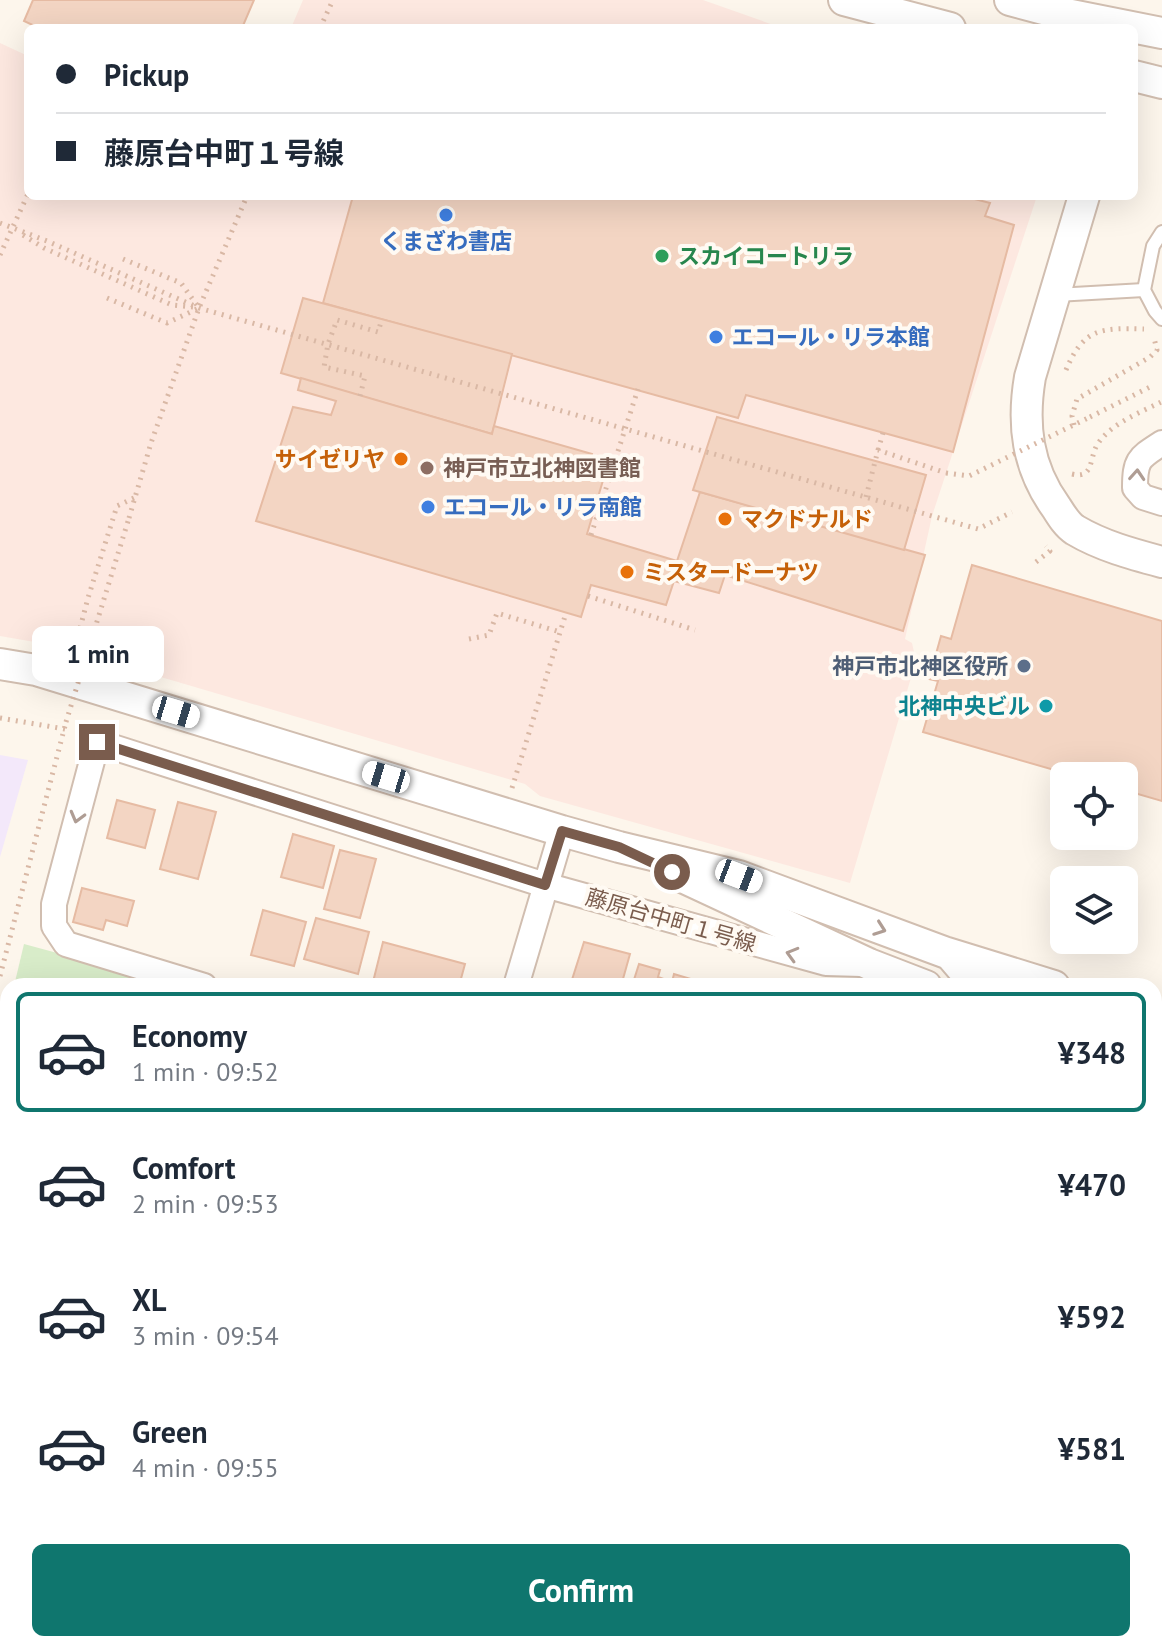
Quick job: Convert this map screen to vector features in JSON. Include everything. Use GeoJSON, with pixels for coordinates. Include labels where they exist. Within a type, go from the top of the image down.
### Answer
{"type":"FeatureCollection","features":[{"type":"Feature","properties":{"kind":"street"},"geometry":{"type":"LineString","coordinates":[[844,0],[935,24]]}},
{"type":"Feature","properties":{"kind":"street"},"geometry":{"type":"LineString","coordinates":[[1010,0],[1114,24]]}},
{"type":"Feature","properties":{"kind":"street"},"geometry":{"type":"LineString","coordinates":[[1138,29],[1162,33]]}},
{"type":"Feature","properties":{"kind":"street"},"geometry":{"type":"LineString","coordinates":[[1138,77],[1162,83]]}},
{"type":"Feature","properties":{"kind":"street"},"geometry":{"type":"LineString","coordinates":[[1083,200],[1030,377],[1025,404],[1031,456],[1048,496],[1072,528],[1113,548],[1162,562]]}},
{"type":"Feature","properties":{"kind":"street"},"geometry":{"type":"LineString","coordinates":[[1162,443],[1138,460],[1134,471],[1135,488],[1143,497],[1162,503]]}},
{"type":"Feature","properties":{"kind":"street"},"geometry":{"type":"LineString","coordinates":[[0,664],[36,670],[562,831],[739,876],[944,952],[1028,978]]}},
{"type":"Feature","properties":{"kind":"street","name":"藤原台中町１号線"},"geometry":{"type":"LineString","coordinates":[[178,978],[66,944],[54,926],[54,904],[97,742],[545,885],[826,963],[869,964],[905,978]]}},
{"type":"Feature","properties":{"kind":"street"},"geometry":{"type":"LineString","coordinates":[[518,978],[562,831]]}},
{"type":"Feature","properties":{"kind":"street"},"geometry":{"type":"LineString","coordinates":[[619,847],[869,964]]}},
{"type":"Feature","properties":{"kind":"street"},"geometry":{"type":"LineString","coordinates":[[944,952],[966,978]]}},
{"type":"Feature","properties":{"kind":"lane"},"geometry":{"type":"LineString","coordinates":[[1162,232],[1153,246],[1144,290],[1162,319]]}},
{"type":"Feature","properties":{"kind":"lane"},"geometry":{"type":"LineString","coordinates":[[1056,295],[1144,290]]}},
{"type":"Feature","properties":{"kind":"path"},"geometry":{"type":"LineString","coordinates":[[322,24],[333,0]]}},
{"type":"Feature","properties":{"kind":"path"},"geometry":{"type":"LineString","coordinates":[[0,255],[25,200]]}},
{"type":"Feature","properties":{"kind":"path"},"geometry":{"type":"LineString","coordinates":[[0,976],[66,726],[151,443],[199,308],[245,200]]}},
{"type":"Feature","properties":{"kind":"path"},"geometry":{"type":"LineString","coordinates":[[0,223],[199,308],[978,529],[1012,512]]}},
{"type":"Feature","properties":{"kind":"path"},"geometry":{"type":"LineString","coordinates":[[123,259],[181,283],[199,308]]}},
{"type":"Feature","properties":{"kind":"path"},"geometry":{"type":"LineString","coordinates":[[107,298],[167,323],[199,308]]}},
{"type":"Feature","properties":{"kind":"path"},"geometry":{"type":"LineString","coordinates":[[360,396],[365,376],[324,367],[328,344],[337,320],[378,332],[382,319]]}},
{"type":"Feature","properties":{"kind":"path"},"geometry":{"type":"LineString","coordinates":[[1063,379],[1076,348],[1086,338],[1108,328],[1144,329],[1152,333],[1156,341],[1157,350],[1150,357],[1077,399],[1072,416],[1074,425]]}},
{"type":"Feature","properties":{"kind":"path"},"geometry":{"type":"LineString","coordinates":[[878,450],[946,473],[969,476],[1152,386]]}},
{"type":"Feature","properties":{"kind":"path"},"geometry":{"type":"LineString","coordinates":[[591,535],[638,389]]}},
{"type":"Feature","properties":{"kind":"path"},"geometry":{"type":"LineString","coordinates":[[1069,471],[1073,476],[1086,473],[1097,445],[1106,434],[1161,402]]}},
{"type":"Feature","properties":{"kind":"path"},"geometry":{"type":"LineString","coordinates":[[1055,420],[1057,435]]}},
{"type":"Feature","properties":{"kind":"path"},"geometry":{"type":"LineString","coordinates":[[866,497],[883,433]]}},
{"type":"Feature","properties":{"kind":"path"},"geometry":{"type":"LineString","coordinates":[[72,660],[117,506],[135,498]]}},
{"type":"Feature","properties":{"kind":"path"},"geometry":{"type":"LineString","coordinates":[[1036,562],[1050,551],[1046,546]]}},
{"type":"Feature","properties":{"kind":"path"},"geometry":{"type":"LineString","coordinates":[[588,596],[695,630]]}},
{"type":"Feature","properties":{"kind":"path"},"geometry":{"type":"LineString","coordinates":[[469,639],[489,635],[497,613],[560,632]]}},
{"type":"Feature","properties":{"kind":"path"},"geometry":{"type":"LineString","coordinates":[[511,793],[566,613]]}},
{"type":"Feature","properties":{"kind":"path"},"geometry":{"type":"LineString","coordinates":[[0,718],[66,726]]}},
{"type":"Feature","properties":{"kind":"shaded area"},"geometry":{"type":"Polygon","coordinates":[[[303,0],[703,0],[771,24],[293,24],[303,0]]]}},
{"type":"Feature","properties":{"kind":"shaded area"},"geometry":{"type":"Polygon","coordinates":[[[0,43],[24,54],[24,200],[1036,200],[932,516],[905,639],[912,643],[916,661],[850,883],[540,796],[525,784],[52,645],[0,636],[0,43]]]}},
{"type":"Feature","properties":{"kind":"shaded area"},"geometry":{"type":"Polygon","coordinates":[[[0,755],[28,760],[0,857],[0,755]]]}},
{"type":"Feature","properties":{"kind":"green space"},"geometry":{"type":"Polygon","coordinates":[[[24,944],[149,978],[16,978],[24,944]]]}},
{"type":"Feature","properties":{"kind":"building"},"geometry":{"type":"Polygon","coordinates":[[[33,0],[254,0],[244,24],[30,24],[24,21],[33,0]]]}},
{"type":"Feature","properties":{"kind":"building","name":"エコール・リラ本館"},"geometry":{"type":"Polygon","coordinates":[[[352,200],[978,200],[990,203],[985,216],[1014,225],[953,452],[746,395],[738,418],[323,303],[352,200]]]}},
{"type":"Feature","properties":{"kind":"building"},"geometry":{"type":"Polygon","coordinates":[[[303,298],[512,354],[492,434],[281,373],[303,298]]]}},
{"type":"Feature","properties":{"kind":"building","name":"エコール・リラ南館"},"geometry":{"type":"Polygon","coordinates":[[[301,378],[492,434],[494,426],[592,454],[590,463],[607,467],[587,534],[677,561],[700,492],[925,555],[903,631],[725,575],[719,593],[674,581],[666,605],[591,585],[581,617],[256,521],[293,407],[331,415],[336,401],[298,390],[301,378]]]}},
{"type":"Feature","properties":{"kind":"building"},"geometry":{"type":"Polygon","coordinates":[[[717,417],[926,475],[904,550],[693,490],[717,417]]]}},
{"type":"Feature","properties":{"kind":"building","name":"北神中央ビル"},"geometry":{"type":"Polygon","coordinates":[[[972,565],[1162,621],[1162,801],[1138,794],[1138,762],[1050,762],[1050,769],[923,732],[938,681],[929,679],[941,636],[951,639],[972,565]]]}},
{"type":"Feature","properties":{"kind":"building"},"geometry":{"type":"Polygon","coordinates":[[[117,800],[155,810],[145,848],[107,838],[117,800]]]}},
{"type":"Feature","properties":{"kind":"building"},"geometry":{"type":"Polygon","coordinates":[[[178,802],[216,812],[198,879],[160,869],[178,802]]]}},
{"type":"Feature","properties":{"kind":"building"},"geometry":{"type":"Polygon","coordinates":[[[293,834],[334,846],[323,888],[281,877],[293,834]]]}},
{"type":"Feature","properties":{"kind":"building"},"geometry":{"type":"Polygon","coordinates":[[[340,850],[376,859],[360,918],[324,909],[340,850]]]}},
{"type":"Feature","properties":{"kind":"building"},"geometry":{"type":"Polygon","coordinates":[[[82,888],[134,901],[127,926],[106,920],[103,930],[73,922],[82,888]]]}},
{"type":"Feature","properties":{"kind":"building"},"geometry":{"type":"Polygon","coordinates":[[[263,910],[306,922],[294,966],[251,955],[263,910]]]}},
{"type":"Feature","properties":{"kind":"building"},"geometry":{"type":"Polygon","coordinates":[[[316,918],[369,932],[358,974],[304,959],[316,918]]]}},
{"type":"Feature","properties":{"kind":"building"},"geometry":{"type":"Polygon","coordinates":[[[383,942],[465,964],[461,978],[374,978],[383,942]]]}},
{"type":"Feature","properties":{"kind":"building"},"geometry":{"type":"Polygon","coordinates":[[[584,942],[630,954],[623,978],[573,978],[584,942]]]}},
{"type":"Feature","properties":{"kind":"building"},"geometry":{"type":"Polygon","coordinates":[[[639,964],[660,970],[658,977],[661,978],[635,978],[639,964]]]}},
{"type":"Feature","properties":{"kind":"place","name":"くまざわ書店"},"geometry":{"type":"Point","coordinates":[446,215]}},
{"type":"Feature","properties":{"kind":"place","name":"スカイコートリラ"},"geometry":{"type":"Point","coordinates":[662,256]}},
{"type":"Feature","properties":{"kind":"place","name":"エコール・リラ本館"},"geometry":{"type":"Point","coordinates":[716,337]}},
{"type":"Feature","properties":{"kind":"place","name":"サイゼリヤ"},"geometry":{"type":"Point","coordinates":[401,459]}},
{"type":"Feature","properties":{"kind":"place","name":"神戸市立北神図書館"},"geometry":{"type":"Point","coordinates":[427,468]}},
{"type":"Feature","properties":{"kind":"place","name":"エコール・リラ南館"},"geometry":{"type":"Point","coordinates":[428,507]}},
{"type":"Feature","properties":{"kind":"place","name":"マクドナルド"},"geometry":{"type":"Point","coordinates":[725,519]}},
{"type":"Feature","properties":{"kind":"place","name":"ミスタードーナツ"},"geometry":{"type":"Point","coordinates":[627,572]}},
{"type":"Feature","properties":{"kind":"place","name":"神戸市北神区役所"},"geometry":{"type":"Point","coordinates":[1024,666]}},
{"type":"Feature","properties":{"kind":"place","name":"北神中央ビル"},"geometry":{"type":"Point","coordinates":[1046,706]}},
{"type":"Feature","properties":{"kind":"route"},"geometry":{"type":"LineString","coordinates":[[97,742],[545,885],[562,831],[619,847],[672,872]]}}]}
